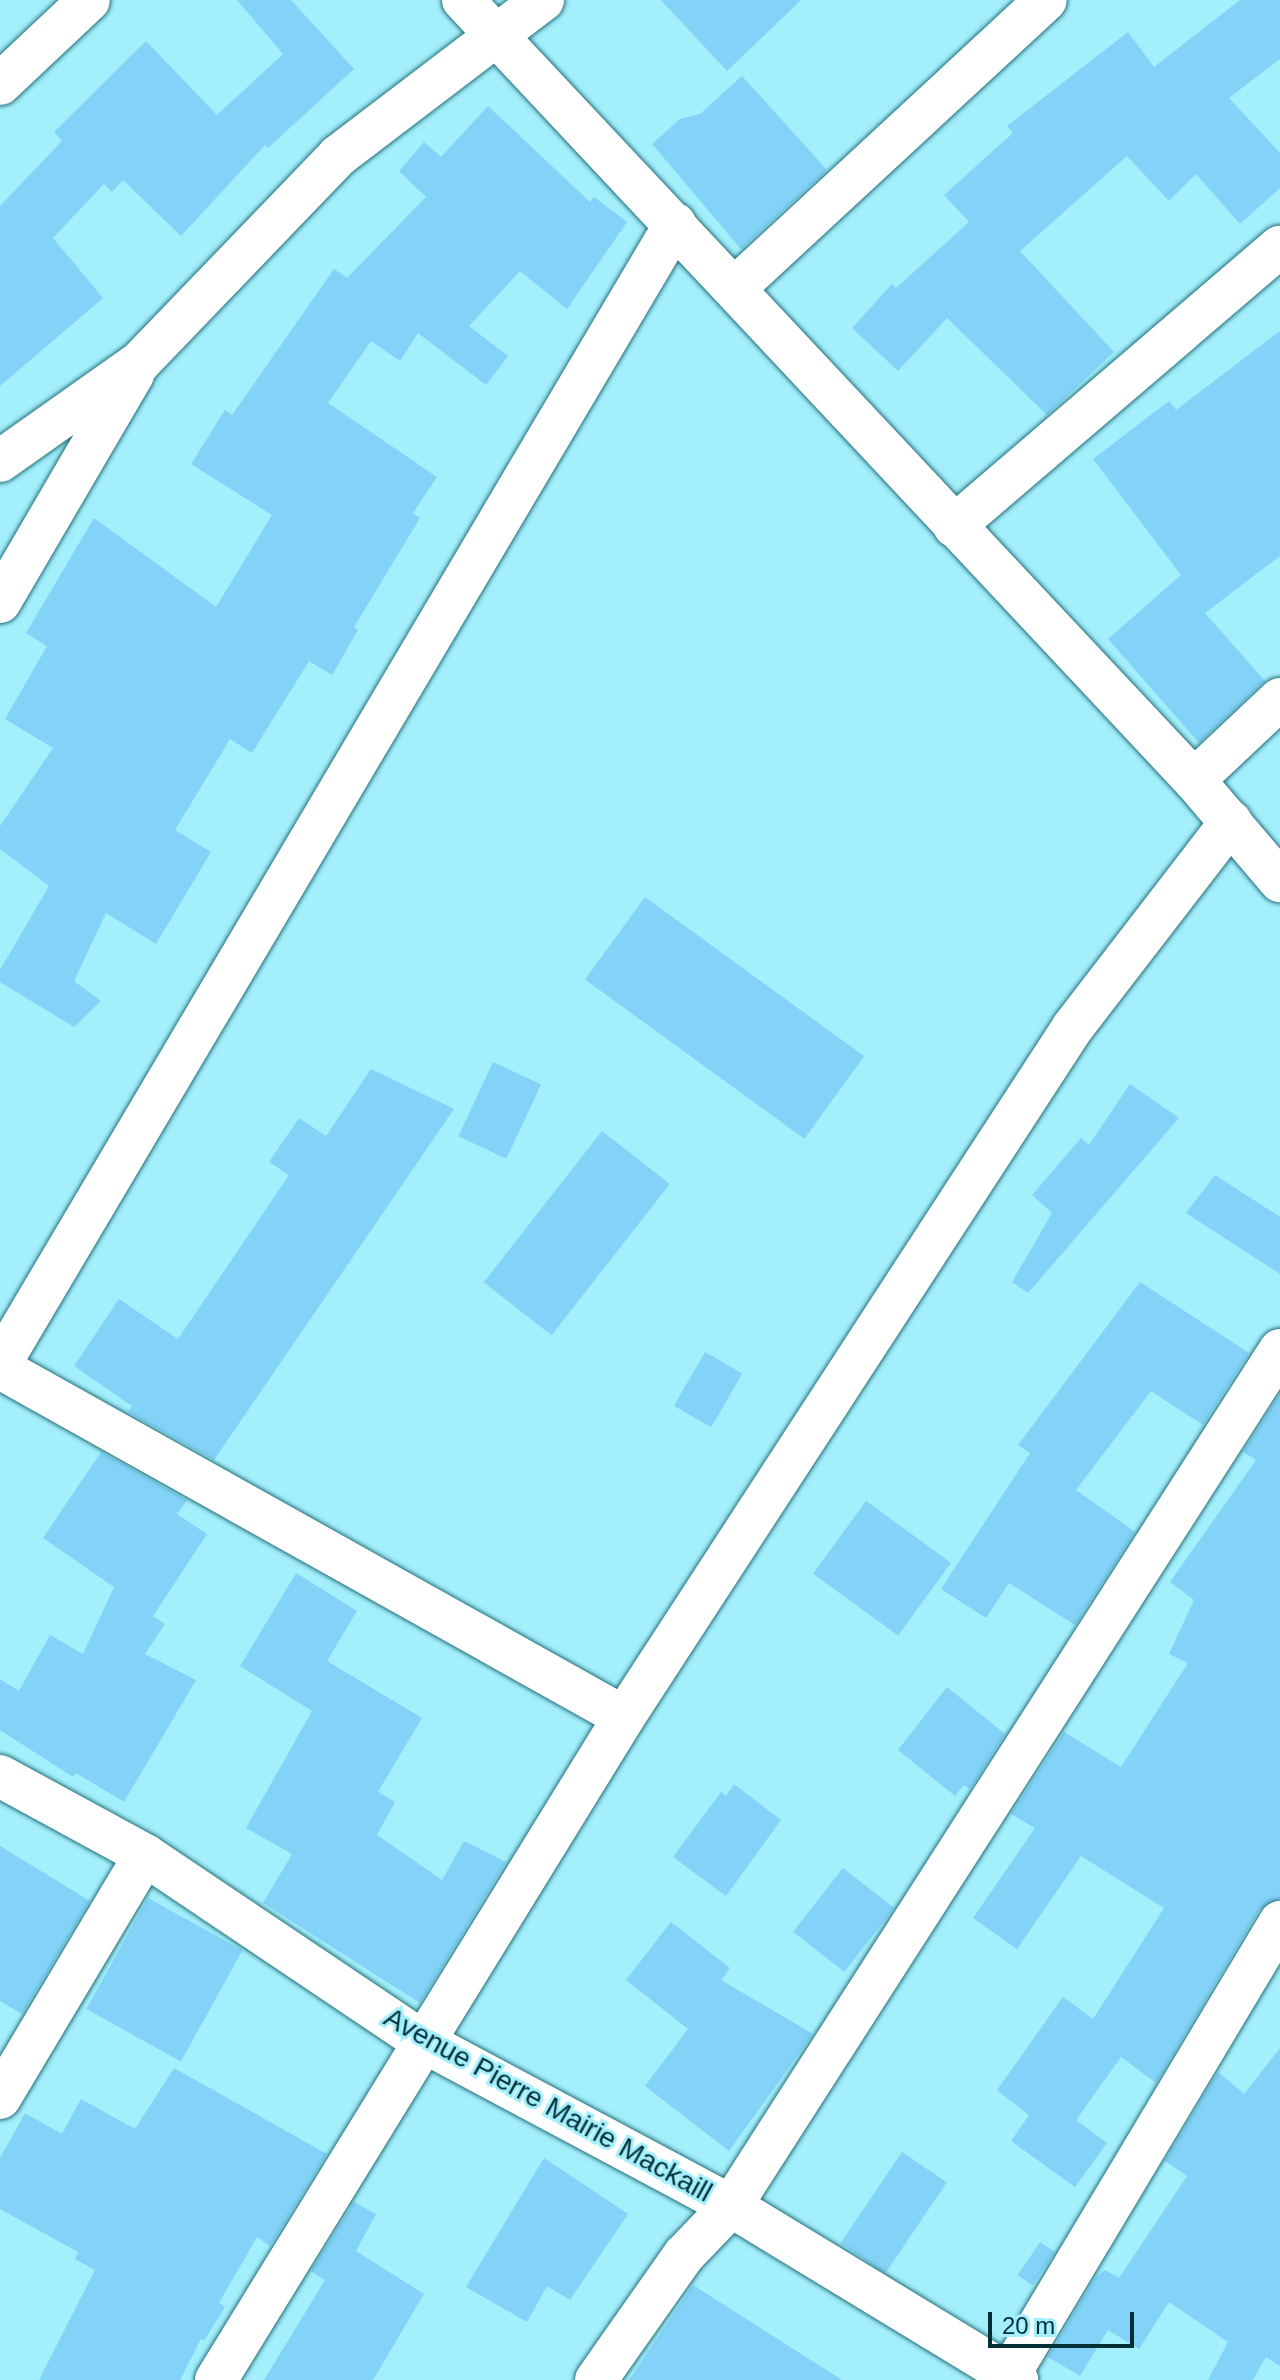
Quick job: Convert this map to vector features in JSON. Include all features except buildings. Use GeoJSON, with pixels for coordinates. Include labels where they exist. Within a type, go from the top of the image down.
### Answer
{"type":"FeatureCollection","features":[{"type":"Feature","properties":{"kind":"street"},"geometry":{"type":"LineString","coordinates":[[0,84],[89,0]]}},
{"type":"Feature","properties":{"kind":"street"},"geometry":{"type":"LineString","coordinates":[[463,0],[736,287],[954,526],[1194,780],[1280,881]]}},
{"type":"Feature","properties":{"kind":"street"},"geometry":{"type":"LineString","coordinates":[[0,461],[140,362],[338,156],[498,38],[543,0]]}},
{"type":"Feature","properties":{"kind":"street"},"geometry":{"type":"LineString","coordinates":[[736,287],[1046,0]]}},
{"type":"Feature","properties":{"kind":"street"},"geometry":{"type":"LineString","coordinates":[[624,1717],[0,1366],[675,224]]}},
{"type":"Feature","properties":{"kind":"street"},"geometry":{"type":"LineString","coordinates":[[954,526],[1280,247]]}},
{"type":"Feature","properties":{"kind":"street"},"geometry":{"type":"LineString","coordinates":[[0,602],[140,362]]}},
{"type":"Feature","properties":{"kind":"street"},"geometry":{"type":"LineString","coordinates":[[1194,780],[1280,699]]}},
{"type":"Feature","properties":{"kind":"street"},"geometry":{"type":"LineString","coordinates":[[216,2380],[624,1717],[1073,1027],[1231,822]]}},
{"type":"Feature","properties":{"kind":"street"},"geometry":{"type":"LineString","coordinates":[[596,2380],[684,2255],[731,2206],[1280,1350]]}},
{"type":"Feature","properties":{"kind":"street","name":"Avenue Pierre Mairie Mackaill"},"geometry":{"type":"LineString","coordinates":[[0,1776],[145,1855],[422,2041],[731,2206],[1011,2378]]}},
{"type":"Feature","properties":{"kind":"street"},"geometry":{"type":"LineString","coordinates":[[0,2098],[145,1855]]}},
{"type":"Feature","properties":{"kind":"street"},"geometry":{"type":"LineString","coordinates":[[1011,2378],[1280,1922]]}}]}
